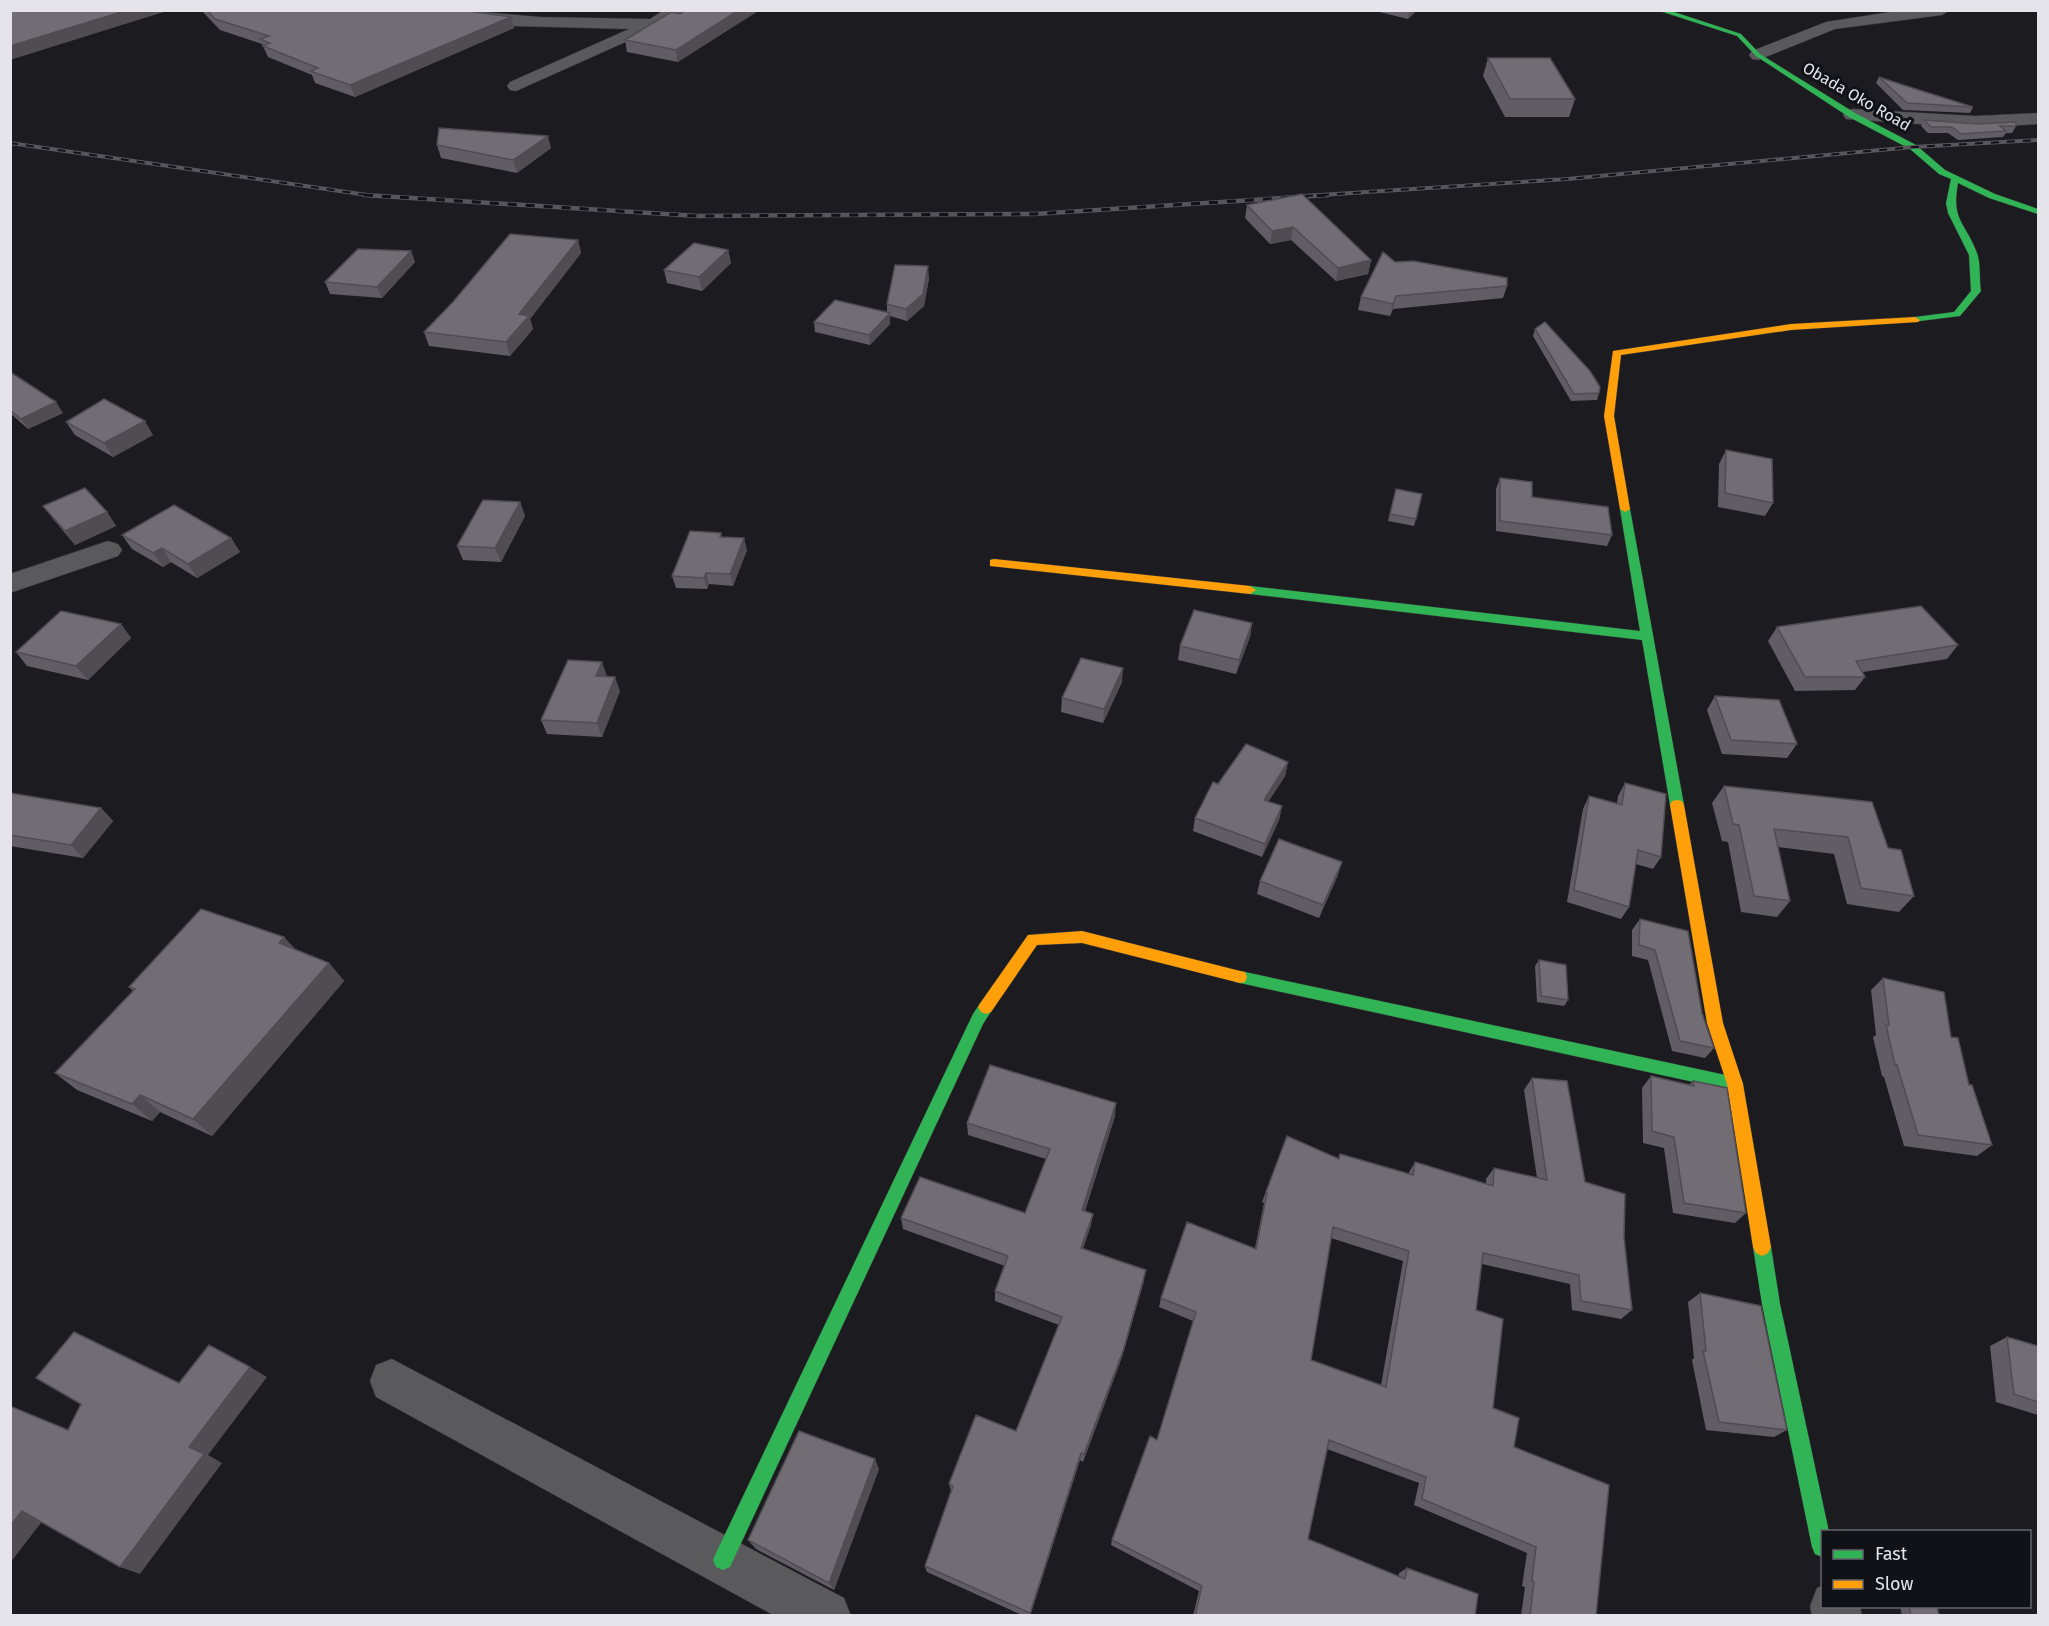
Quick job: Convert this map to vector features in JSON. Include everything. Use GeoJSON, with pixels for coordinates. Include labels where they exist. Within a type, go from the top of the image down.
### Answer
{"type":"FeatureCollection","features":[{"type":"Feature","properties":{"kind":"street"},"geometry":{"type":"LineString","coordinates":[[428,10],[450,15],[550,22],[653,24]]}},
{"type":"Feature","properties":{"kind":"street"},"geometry":{"type":"LineString","coordinates":[[516,86],[653,24],[677,10]]}},
{"type":"Feature","properties":{"kind":"street","name":"Obada Oko Road"},"geometry":{"type":"LineString","coordinates":[[1660,10],[1739,35],[1758,55],[1852,116],[1913,147],[1942,172],[1992,196],[2038,212]]}},
{"type":"Feature","properties":{"kind":"street"},"geometry":{"type":"LineString","coordinates":[[1758,55],[1832,25],[1942,10]]}},
{"type":"Feature","properties":{"kind":"street"},"geometry":{"type":"LineString","coordinates":[[1852,116],[1975,122],[2038,119]]}},
{"type":"Feature","properties":{"kind":"street"},"geometry":{"type":"LineString","coordinates":[[1821,1542],[1771,1304],[1735,1084],[1715,1023],[1609,416],[1616,352],[1791,327],[1899,323],[1957,314],[1976,291],[1973,255],[1952,213],[1950,203],[1955,178]]}},
{"type":"Feature","properties":{"kind":"street"},"geometry":{"type":"LineString","coordinates":[[10,584],[108,550]]}},
{"type":"Feature","properties":{"kind":"street"},"geometry":{"type":"LineString","coordinates":[[994,562],[1647,636]]}},
{"type":"Feature","properties":{"kind":"street"},"geometry":{"type":"LineString","coordinates":[[723,1560],[978,1019],[1033,939],[1082,937],[1215,972],[1735,1084]]}},
{"type":"Feature","properties":{"kind":"street"},"geometry":{"type":"LineString","coordinates":[[392,1381],[826,1616]]}},
{"type":"Feature","properties":{"kind":"building"},"geometry":{"type":"Polygon","coordinates":[[[10,10],[128,10],[10,46],[10,10]]]}},
{"type":"Feature","properties":{"kind":"building"},"geometry":{"type":"Polygon","coordinates":[[[207,10],[460,10],[511,17],[350,85],[310,71],[318,68],[263,46],[270,43],[260,39],[269,36],[215,19],[207,10]]]}},
{"type":"Feature","properties":{"kind":"building"},"geometry":{"type":"Polygon","coordinates":[[[686,10],[739,10],[676,50],[625,40],[671,12],[680,14],[686,10]]]}},
{"type":"Feature","properties":{"kind":"building"},"geometry":{"type":"Polygon","coordinates":[[[1488,58],[1550,58],[1575,99],[1510,99],[1488,58]]]}},
{"type":"Feature","properties":{"kind":"building"},"geometry":{"type":"Polygon","coordinates":[[[1879,77],[1903,85],[1973,107],[1907,103],[1879,77]]]}},
{"type":"Feature","properties":{"kind":"building"},"geometry":{"type":"Polygon","coordinates":[[[1924,120],[1978,124],[2016,122],[2016,126],[2000,126],[2006,131],[1961,134],[1952,127],[1931,127],[1924,120]]]}},
{"type":"Feature","properties":{"kind":"building"},"geometry":{"type":"Polygon","coordinates":[[[439,128],[548,136],[513,160],[437,145],[439,128]]]}},
{"type":"Feature","properties":{"kind":"building"},"geometry":{"type":"Polygon","coordinates":[[[1302,194],[1371,260],[1338,268],[1293,227],[1272,231],[1247,205],[1302,194]]]}},
{"type":"Feature","properties":{"kind":"building"},"geometry":{"type":"Polygon","coordinates":[[[510,234],[578,240],[519,314],[529,316],[506,342],[424,332],[453,302],[510,234]]]}},
{"type":"Feature","properties":{"kind":"building"},"geometry":{"type":"Polygon","coordinates":[[[694,243],[728,250],[699,277],[664,270],[694,243]]]}},
{"type":"Feature","properties":{"kind":"building"},"geometry":{"type":"Polygon","coordinates":[[[358,249],[411,251],[377,287],[325,282],[358,249]]]}},
{"type":"Feature","properties":{"kind":"building"},"geometry":{"type":"Polygon","coordinates":[[[1383,252],[1395,262],[1413,261],[1507,278],[1507,286],[1396,296],[1393,304],[1361,297],[1383,252]]]}},
{"type":"Feature","properties":{"kind":"building"},"geometry":{"type":"Polygon","coordinates":[[[895,265],[928,266],[923,294],[906,309],[887,304],[895,265]]]}},
{"type":"Feature","properties":{"kind":"building"},"geometry":{"type":"Polygon","coordinates":[[[835,300],[890,313],[869,335],[814,322],[835,300]]]}},
{"type":"Feature","properties":{"kind":"building"},"geometry":{"type":"Polygon","coordinates":[[[1545,322],[1590,371],[1600,387],[1599,393],[1574,394],[1535,329],[1545,322]]]}},
{"type":"Feature","properties":{"kind":"building"},"geometry":{"type":"Polygon","coordinates":[[[10,372],[56,402],[21,419],[10,410],[10,372]]]}},
{"type":"Feature","properties":{"kind":"building"},"geometry":{"type":"Polygon","coordinates":[[[104,399],[145,421],[104,443],[66,422],[104,399]]]}},
{"type":"Feature","properties":{"kind":"building"},"geometry":{"type":"Polygon","coordinates":[[[1726,450],[1772,459],[1773,503],[1725,493],[1726,450]]]}},
{"type":"Feature","properties":{"kind":"building"},"geometry":{"type":"Polygon","coordinates":[[[1500,478],[1532,482],[1532,497],[1608,507],[1612,535],[1500,521],[1500,478]]]}},
{"type":"Feature","properties":{"kind":"building"},"geometry":{"type":"Polygon","coordinates":[[[85,488],[107,512],[65,531],[43,506],[85,488]]]}},
{"type":"Feature","properties":{"kind":"building"},"geometry":{"type":"Polygon","coordinates":[[[1396,489],[1422,494],[1416,519],[1390,514],[1396,489]]]}},
{"type":"Feature","properties":{"kind":"building"},"geometry":{"type":"Polygon","coordinates":[[[483,500],[520,502],[495,548],[457,546],[483,500]]]}},
{"type":"Feature","properties":{"kind":"building"},"geometry":{"type":"Polygon","coordinates":[[[174,505],[231,538],[188,564],[162,548],[153,553],[122,535],[174,505]]]}},
{"type":"Feature","properties":{"kind":"building"},"geometry":{"type":"Polygon","coordinates":[[[690,531],[721,533],[720,537],[744,538],[730,574],[706,573],[704,578],[672,576],[690,531]]]}},
{"type":"Feature","properties":{"kind":"building"},"geometry":{"type":"Polygon","coordinates":[[[1921,606],[1958,645],[1856,661],[1865,677],[1805,677],[1777,627],[1921,606]]]}},
{"type":"Feature","properties":{"kind":"building"},"geometry":{"type":"Polygon","coordinates":[[[1194,610],[1252,623],[1239,660],[1180,646],[1194,610]]]}},
{"type":"Feature","properties":{"kind":"building"},"geometry":{"type":"Polygon","coordinates":[[[61,611],[121,624],[76,666],[16,652],[61,611]]]}},
{"type":"Feature","properties":{"kind":"building"},"geometry":{"type":"Polygon","coordinates":[[[1081,658],[1123,668],[1104,709],[1062,698],[1081,658]]]}},
{"type":"Feature","properties":{"kind":"building"},"geometry":{"type":"Polygon","coordinates":[[[568,660],[602,662],[596,676],[615,677],[597,723],[541,720],[568,660]]]}},
{"type":"Feature","properties":{"kind":"building"},"geometry":{"type":"Polygon","coordinates":[[[1715,696],[1779,700],[1797,744],[1731,740],[1715,696]]]}},
{"type":"Feature","properties":{"kind":"building"},"geometry":{"type":"Polygon","coordinates":[[[1246,744],[1288,762],[1264,800],[1282,806],[1265,844],[1195,818],[1213,782],[1218,784],[1246,744]]]}},
{"type":"Feature","properties":{"kind":"building"},"geometry":{"type":"Polygon","coordinates":[[[1625,783],[1666,794],[1661,857],[1638,850],[1629,907],[1574,890],[1589,796],[1622,805],[1625,783]]]}},
{"type":"Feature","properties":{"kind":"building"},"geometry":{"type":"Polygon","coordinates":[[[1724,786],[1872,802],[1888,848],[1901,850],[1914,896],[1861,888],[1848,837],[1774,829],[1790,901],[1754,896],[1739,825],[1733,824],[1724,786]]]}},
{"type":"Feature","properties":{"kind":"building"},"geometry":{"type":"Polygon","coordinates":[[[10,793],[101,808],[71,845],[10,835],[10,793]]]}},
{"type":"Feature","properties":{"kind":"building"},"geometry":{"type":"Polygon","coordinates":[[[1279,839],[1342,862],[1323,905],[1260,881],[1279,839]]]}},
{"type":"Feature","properties":{"kind":"building"},"geometry":{"type":"Polygon","coordinates":[[[201,909],[284,937],[279,943],[329,963],[193,1119],[140,1095],[132,1104],[55,1073],[135,989],[129,987],[201,909]]]}},
{"type":"Feature","properties":{"kind":"building"},"geometry":{"type":"Polygon","coordinates":[[[1640,919],[1688,931],[1702,1013],[1714,1048],[1680,1041],[1655,950],[1639,945],[1640,919]]]}},
{"type":"Feature","properties":{"kind":"building"},"geometry":{"type":"Polygon","coordinates":[[[1539,960],[1566,965],[1568,1000],[1541,996],[1539,960]]]}},
{"type":"Feature","properties":{"kind":"building"},"geometry":{"type":"Polygon","coordinates":[[[1883,978],[1944,992],[1951,1037],[1958,1038],[1969,1085],[1972,1085],[1992,1145],[1918,1135],[1897,1065],[1895,1065],[1886,1025],[1889,1025],[1883,978]]]}},
{"type":"Feature","properties":{"kind":"building"},"geometry":{"type":"Polygon","coordinates":[[[990,1065],[1116,1103],[1082,1210],[1093,1214],[1081,1248],[1146,1270],[1124,1348],[1084,1454],[1081,1453],[1030,1613],[925,1566],[953,1486],[949,1484],[976,1415],[1016,1431],[1062,1317],[995,1291],[1008,1256],[901,1218],[920,1177],[1025,1213],[1050,1149],[967,1123],[990,1065]]]}},
{"type":"Feature","properties":{"kind":"building"},"geometry":{"type":"Polygon","coordinates":[[[1651,1076],[1694,1086],[1693,1081],[1727,1088],[1746,1213],[1684,1203],[1674,1137],[1652,1131],[1651,1076]]]}},
{"type":"Feature","properties":{"kind":"building"},"geometry":{"type":"Polygon","coordinates":[[[1532,1078],[1567,1081],[1585,1182],[1625,1194],[1624,1237],[1632,1310],[1581,1301],[1579,1275],[1483,1253],[1476,1310],[1503,1319],[1493,1408],[1519,1418],[1514,1447],[1609,1485],[1596,1616],[1530,1616],[1536,1547],[1422,1499],[1426,1477],[1329,1440],[1308,1539],[1405,1579],[1407,1568],[1478,1594],[1475,1616],[1195,1616],[1202,1586],[1112,1540],[1150,1436],[1157,1440],[1196,1312],[1161,1298],[1187,1222],[1256,1249],[1266,1192],[1287,1136],[1339,1159],[1340,1154],[1413,1175],[1415,1162],[1493,1186],[1494,1168],[1547,1180],[1532,1078]],[[1333,1227],[1311,1360],[1386,1387],[1409,1251],[1333,1227]]]}},
{"type":"Feature","properties":{"kind":"building"},"geometry":{"type":"Polygon","coordinates":[[[1700,1293],[1761,1306],[1787,1430],[1719,1422],[1703,1351],[1706,1351],[1700,1293]]]}},
{"type":"Feature","properties":{"kind":"building"},"geometry":{"type":"Polygon","coordinates":[[[74,1332],[179,1383],[209,1345],[250,1367],[189,1447],[204,1454],[120,1567],[22,1511],[10,1526],[10,1406],[68,1430],[81,1404],[36,1378],[74,1332]]]}},
{"type":"Feature","properties":{"kind":"building"},"geometry":{"type":"Polygon","coordinates":[[[2007,1337],[2038,1346],[2038,1402],[2014,1394],[2007,1337]]]}},
{"type":"Feature","properties":{"kind":"building"},"geometry":{"type":"Polygon","coordinates":[[[799,1431],[875,1459],[829,1583],[748,1540],[799,1431]]]}},
{"type":"Feature","properties":{"kind":"building"},"geometry":{"type":"Polygon","coordinates":[[[1909,1608],[1937,1608],[1939,1616],[1911,1616],[1909,1608]]]}},
{"type":"Feature","properties":{"kind":"railway"},"geometry":{"type":"LineString","coordinates":[[1305,196],[1567,179],[1913,147],[2038,140]]}},
{"type":"Feature","properties":{"kind":"railway"},"geometry":{"type":"LineString","coordinates":[[10,143],[370,195]]}},
{"type":"Feature","properties":{"kind":"railway"},"geometry":{"type":"LineString","coordinates":[[364,195],[370,195]]}},
{"type":"Feature","properties":{"kind":"railway"},"geometry":{"type":"LineString","coordinates":[[370,195],[697,216],[1035,214],[1328,195]]}},
{"type":"Feature","properties":{"kind":"railway"},"geometry":{"type":"LineString","coordinates":[[370,195],[374,196]]}},
{"type":"Feature","properties":{"kind":"traffic: fast"},"geometry":{"type":"LineString","coordinates":[[1660,10],[1739,35],[1758,55],[1852,115],[1913,147],[1942,172],[1992,196],[2038,212]]}},
{"type":"Feature","properties":{"kind":"traffic: fast"},"geometry":{"type":"LineString","coordinates":[[1915,320],[1957,314],[1976,291],[1973,255],[1952,213],[1950,203],[1955,178]]}},
{"type":"Feature","properties":{"kind":"traffic: fast"},"geometry":{"type":"LineString","coordinates":[[1625,509],[1677,805]]}},
{"type":"Feature","properties":{"kind":"traffic: fast"},"geometry":{"type":"LineString","coordinates":[[1250,590],[1647,636]]}},
{"type":"Feature","properties":{"kind":"traffic: fast"},"geometry":{"type":"LineString","coordinates":[[1240,977],[1735,1084]]}},
{"type":"Feature","properties":{"kind":"traffic: fast"},"geometry":{"type":"LineString","coordinates":[[723,1560],[978,1019],[986,1007]]}},
{"type":"Feature","properties":{"kind":"traffic: fast"},"geometry":{"type":"LineString","coordinates":[[1762,1247],[1771,1304],[1821,1542]]}},
{"type":"Feature","properties":{"kind":"traffic: slow"},"geometry":{"type":"LineString","coordinates":[[1625,509],[1609,416],[1616,353],[1791,327],[1915,320]]}},
{"type":"Feature","properties":{"kind":"traffic: slow"},"geometry":{"type":"LineString","coordinates":[[994,563],[1250,590]]}},
{"type":"Feature","properties":{"kind":"traffic: slow"},"geometry":{"type":"LineString","coordinates":[[1677,805],[1715,1023],[1735,1084],[1762,1247]]}},
{"type":"Feature","properties":{"kind":"traffic: slow"},"geometry":{"type":"LineString","coordinates":[[986,1007],[1033,939],[1082,937],[1240,977]]}}]}
